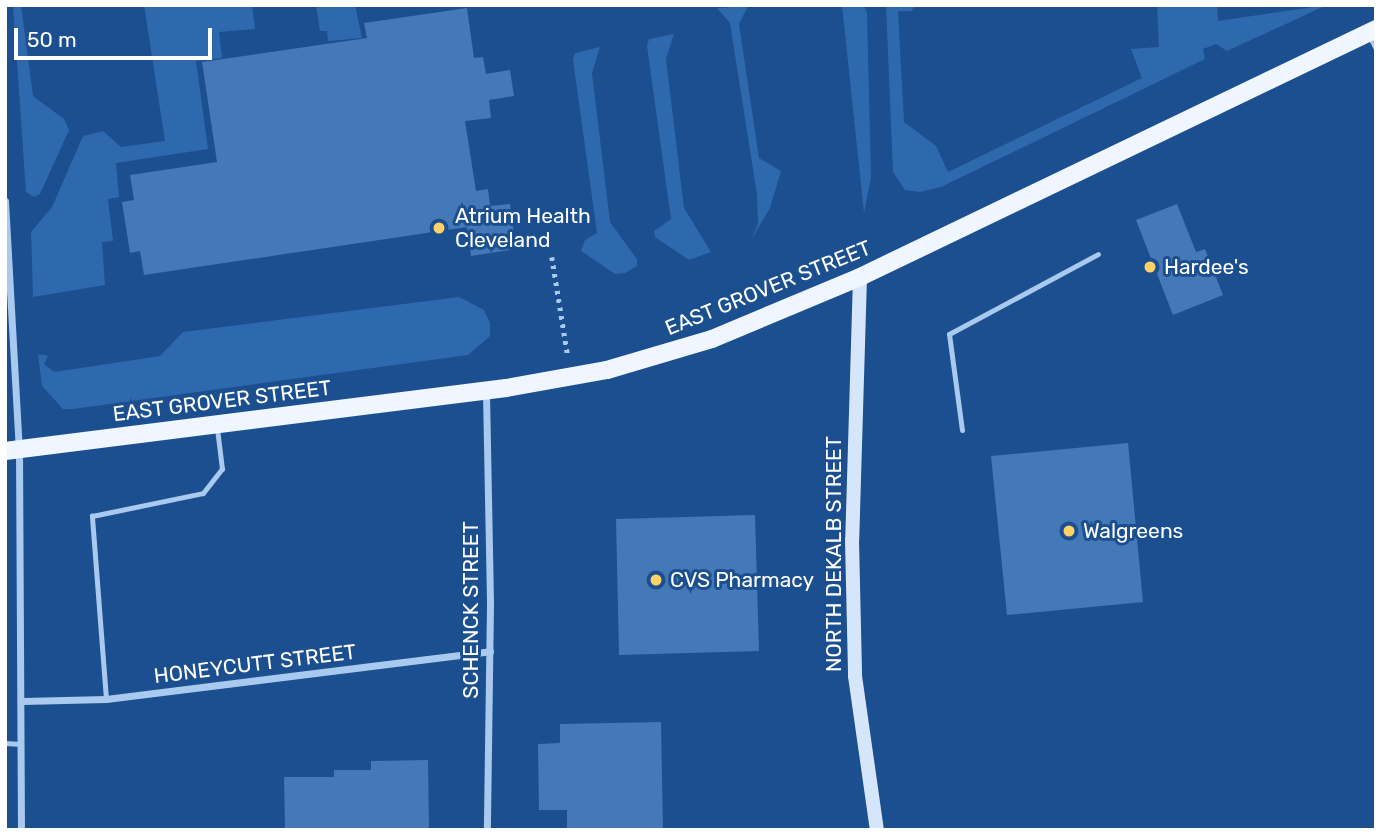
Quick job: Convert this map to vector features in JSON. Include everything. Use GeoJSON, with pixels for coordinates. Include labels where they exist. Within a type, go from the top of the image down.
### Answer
{"type":"FeatureCollection","features":[{"type":"Feature","properties":{"kind":"main road","name":"EAST GROVER STREET"},"geometry":{"type":"LineString","coordinates":[[12,450],[486,391],[571,377],[712,339],[860,277],[1373,37]]}},
{"type":"Feature","properties":{"kind":"main road","name":"NORTH DEKALB STREET"},"geometry":{"type":"LineString","coordinates":[[860,277],[852,540],[855,676],[877,830]]}},
{"type":"Feature","properties":{"kind":"street"},"geometry":{"type":"LineString","coordinates":[[5,201],[23,701],[21,830]]}},
{"type":"Feature","properties":{"kind":"street","name":"SCHENCK STREET"},"geometry":{"type":"LineString","coordinates":[[486,391],[490,651],[487,830]]}},
{"type":"Feature","properties":{"kind":"street","name":"HONEYCUTT STREET"},"geometry":{"type":"LineString","coordinates":[[23,701],[106,699],[490,651]]}},
{"type":"Feature","properties":{"kind":"lane"},"geometry":{"type":"LineString","coordinates":[[962,430],[949,334],[1098,254]]}},
{"type":"Feature","properties":{"kind":"lane"},"geometry":{"type":"LineString","coordinates":[[106,699],[92,516],[203,493],[222,469],[217,424]]}},
{"type":"Feature","properties":{"kind":"lane"},"geometry":{"type":"LineString","coordinates":[[5,743],[21,744]]}},
{"type":"Feature","properties":{"kind":"path"},"geometry":{"type":"LineString","coordinates":[[552,257],[571,377]]}},
{"type":"Feature","properties":{"kind":"shaded area"},"geometry":{"type":"Polygon","coordinates":[[[13,5],[21,5],[33,96],[64,119],[69,130],[40,194],[34,197],[26,192],[13,5]]]}},
{"type":"Feature","properties":{"kind":"shaded area"},"geometry":{"type":"Polygon","coordinates":[[[144,5],[252,5],[255,29],[219,32],[222,58],[196,61],[208,149],[116,163],[119,197],[108,199],[113,241],[102,242],[105,285],[33,297],[31,232],[52,207],[83,136],[103,131],[121,147],[165,141],[144,5]]]}},
{"type":"Feature","properties":{"kind":"shaded area"},"geometry":{"type":"Polygon","coordinates":[[[316,5],[355,5],[362,38],[328,41],[327,31],[320,31],[316,5]]]}},
{"type":"Feature","properties":{"kind":"shaded area"},"geometry":{"type":"Polygon","coordinates":[[[842,5],[864,5],[867,13],[871,177],[864,213],[842,5]]]}},
{"type":"Feature","properties":{"kind":"shaded area"},"geometry":{"type":"Polygon","coordinates":[[[886,5],[916,5],[911,11],[898,11],[904,122],[936,146],[948,172],[1142,78],[1131,49],[1159,47],[1157,5],[1217,5],[1218,21],[1327,5],[1227,51],[1216,44],[1203,49],[1205,59],[941,187],[920,192],[905,190],[893,172],[886,5]]]}},
{"type":"Feature","properties":{"kind":"shaded area"},"geometry":{"type":"Polygon","coordinates":[[[748,6],[739,24],[759,158],[781,171],[770,208],[751,240],[758,224],[757,195],[730,23],[717,8],[748,6]]]}},
{"type":"Feature","properties":{"kind":"shaded area"},"geometry":{"type":"Polygon","coordinates":[[[674,34],[666,59],[684,208],[711,252],[689,260],[655,237],[654,231],[671,219],[647,46],[649,39],[674,34]]]}},
{"type":"Feature","properties":{"kind":"shaded area"},"geometry":{"type":"Polygon","coordinates":[[[600,47],[592,73],[610,222],[637,259],[637,266],[625,273],[615,274],[581,251],[585,240],[597,233],[573,60],[575,53],[600,47]]]}},
{"type":"Feature","properties":{"kind":"shaded area"},"geometry":{"type":"Polygon","coordinates":[[[459,297],[484,310],[490,323],[490,336],[468,355],[73,409],[63,409],[42,386],[38,354],[48,356],[44,364],[54,372],[160,356],[183,332],[459,297]]]}},
{"type":"Feature","properties":{"kind":"building"},"geometry":{"type":"Polygon","coordinates":[[[467,8],[474,58],[483,57],[486,74],[510,70],[514,96],[489,100],[491,118],[465,121],[476,191],[488,189],[490,206],[510,204],[516,249],[471,256],[467,227],[144,275],[140,251],[130,253],[122,202],[134,200],[130,175],[217,162],[202,62],[367,38],[364,23],[467,8]]]}},
{"type":"Feature","properties":{"kind":"building"},"geometry":{"type":"Polygon","coordinates":[[[1177,204],[1196,252],[1205,249],[1223,295],[1173,315],[1136,220],[1177,204]]]}},
{"type":"Feature","properties":{"kind":"building"},"geometry":{"type":"Polygon","coordinates":[[[1128,443],[1143,602],[1007,615],[991,456],[1128,443]]]}},
{"type":"Feature","properties":{"kind":"building"},"geometry":{"type":"Polygon","coordinates":[[[755,515],[759,651],[619,655],[616,519],[755,515]]]}},
{"type":"Feature","properties":{"kind":"building"},"geometry":{"type":"Polygon","coordinates":[[[661,722],[663,830],[567,830],[567,810],[539,810],[538,744],[560,743],[560,724],[661,722]]]}},
{"type":"Feature","properties":{"kind":"building"},"geometry":{"type":"Polygon","coordinates":[[[428,760],[429,830],[285,830],[284,777],[334,777],[334,770],[371,770],[371,761],[428,760]]]}},
{"type":"Feature","properties":{"kind":"place","name":"Atrium Health Cleveland"},"geometry":{"type":"Point","coordinates":[439,228]}},
{"type":"Feature","properties":{"kind":"place","name":"Hardee's"},"geometry":{"type":"Point","coordinates":[1150,267]}},
{"type":"Feature","properties":{"kind":"place","name":"Walgreens"},"geometry":{"type":"Point","coordinates":[1069,531]}},
{"type":"Feature","properties":{"kind":"place","name":"CVS Pharmacy"},"geometry":{"type":"Point","coordinates":[656,580]}}]}
